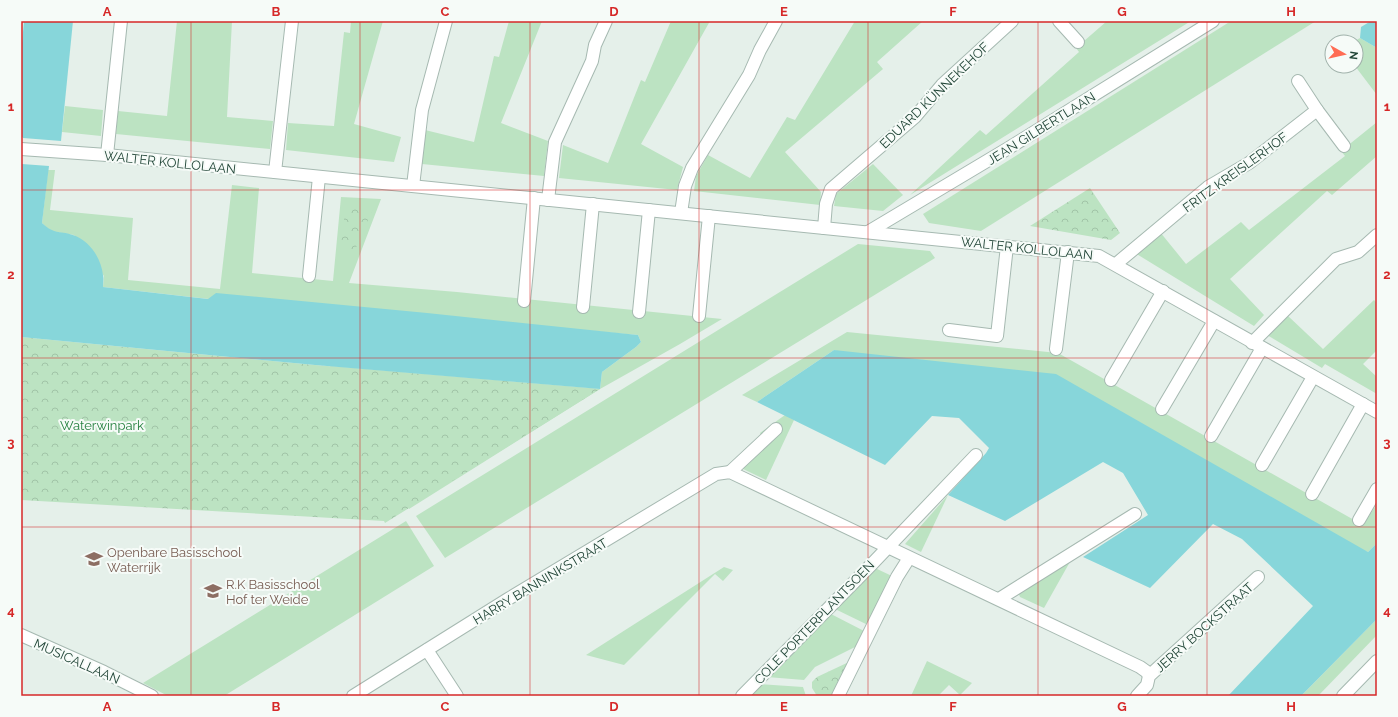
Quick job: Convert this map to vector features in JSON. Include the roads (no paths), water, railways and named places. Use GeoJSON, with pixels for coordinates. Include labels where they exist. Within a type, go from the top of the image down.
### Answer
{"type":"FeatureCollection","features":[{"type":"Feature","properties":{"kind":"street"},"geometry":{"type":"LineString","coordinates":[[107,155],[121,21]]}},
{"type":"Feature","properties":{"kind":"street"},"geometry":{"type":"LineString","coordinates":[[275,172],[292,21]]}},
{"type":"Feature","properties":{"kind":"street"},"geometry":{"type":"LineString","coordinates":[[413,186],[422,110],[446,21]]}},
{"type":"Feature","properties":{"kind":"street"},"geometry":{"type":"LineString","coordinates":[[548,200],[555,142],[592,61],[595,45],[606,21]]}},
{"type":"Feature","properties":{"kind":"street"},"geometry":{"type":"LineString","coordinates":[[681,213],[685,186],[692,168],[749,75],[760,50],[776,21]]}},
{"type":"Feature","properties":{"kind":"street","name":"EDUARD KÜNNEKEHOF"},"geometry":{"type":"LineString","coordinates":[[824,228],[826,204],[831,189],[915,117],[942,85],[1012,21]]}},
{"type":"Feature","properties":{"kind":"street"},"geometry":{"type":"LineString","coordinates":[[1059,21],[1078,42]]}},
{"type":"Feature","properties":{"kind":"street","name":"JEAN GILBERTLAAN"},"geometry":{"type":"LineString","coordinates":[[868,232],[1007,150],[1213,21]]}},
{"type":"Feature","properties":{"kind":"street"},"geometry":{"type":"LineString","coordinates":[[1298,81],[1317,110],[1344,146]]}},
{"type":"Feature","properties":{"kind":"street","name":"FRITZ KREISLERHOF"},"geometry":{"type":"LineString","coordinates":[[1116,264],[1208,187],[1249,163],[1317,110]]}},
{"type":"Feature","properties":{"kind":"street","name":"WALTER KOLLOLAAN"},"geometry":{"type":"LineString","coordinates":[[21,149],[107,155],[1099,256],[1116,264],[1377,412]]}},
{"type":"Feature","properties":{"kind":"street"},"geometry":{"type":"LineString","coordinates":[[309,276],[319,177]]}},
{"type":"Feature","properties":{"kind":"street"},"geometry":{"type":"LineString","coordinates":[[524,301],[534,198]]}},
{"type":"Feature","properties":{"kind":"street"},"geometry":{"type":"LineString","coordinates":[[583,307],[593,204]]}},
{"type":"Feature","properties":{"kind":"street"},"geometry":{"type":"LineString","coordinates":[[639,312],[649,210]]}},
{"type":"Feature","properties":{"kind":"street"},"geometry":{"type":"LineString","coordinates":[[699,316],[709,216]]}},
{"type":"Feature","properties":{"kind":"street"},"geometry":{"type":"LineString","coordinates":[[1211,436],[1257,345],[1336,259],[1358,252],[1377,235]]}},
{"type":"Feature","properties":{"kind":"street"},"geometry":{"type":"LineString","coordinates":[[949,330],[997,336],[1007,246]]}},
{"type":"Feature","properties":{"kind":"street"},"geometry":{"type":"LineString","coordinates":[[1056,349],[1068,252]]}},
{"type":"Feature","properties":{"kind":"street"},"geometry":{"type":"LineString","coordinates":[[1111,380],[1163,291]]}},
{"type":"Feature","properties":{"kind":"street"},"geometry":{"type":"LineString","coordinates":[[1162,409],[1214,320]]}},
{"type":"Feature","properties":{"kind":"street"},"geometry":{"type":"LineString","coordinates":[[1262,465],[1313,377]]}},
{"type":"Feature","properties":{"kind":"street"},"geometry":{"type":"LineString","coordinates":[[1312,494],[1363,404]]}},
{"type":"Feature","properties":{"kind":"street","name":"HARRY BANNINKSTRAAT"},"geometry":{"type":"LineString","coordinates":[[353,696],[515,595],[716,474],[730,472],[776,429]]}},
{"type":"Feature","properties":{"kind":"street"},"geometry":{"type":"LineString","coordinates":[[886,547],[976,455]]}},
{"type":"Feature","properties":{"kind":"street"},"geometry":{"type":"LineString","coordinates":[[730,472],[1140,667],[1147,672],[1149,676]]}},
{"type":"Feature","properties":{"kind":"street"},"geometry":{"type":"LineString","coordinates":[[1359,520],[1377,489]]}},
{"type":"Feature","properties":{"kind":"street"},"geometry":{"type":"LineString","coordinates":[[999,599],[1135,514]]}},
{"type":"Feature","properties":{"kind":"street","name":"COLE PORTERPLANTSOEN"},"geometry":{"type":"LineString","coordinates":[[742,696],[871,565],[886,547]]}},
{"type":"Feature","properties":{"kind":"street"},"geometry":{"type":"LineString","coordinates":[[838,696],[897,577],[909,558]]}},
{"type":"Feature","properties":{"kind":"street","name":"JERRY BOCKSTRAAT"},"geometry":{"type":"LineString","coordinates":[[1137,696],[1147,685],[1149,676],[1258,577]]}},
{"type":"Feature","properties":{"kind":"street","name":"MUSICALLAAN"},"geometry":{"type":"LineString","coordinates":[[21,636],[104,672],[152,696]]}},
{"type":"Feature","properties":{"kind":"street"},"geometry":{"type":"LineString","coordinates":[[427,650],[457,696]]}},
{"type":"Feature","properties":{"kind":"street"},"geometry":{"type":"LineString","coordinates":[[1343,696],[1377,661]]}},
{"type":"Feature","properties":{"kind":"water"},"geometry":{"type":"Polygon","coordinates":[[[24,21],[73,21],[61,141],[23,138],[21,135],[21,54],[24,21]]]}},
{"type":"Feature","properties":{"kind":"water"},"geometry":{"type":"Polygon","coordinates":[[[1371,21],[1377,21],[1377,48],[1364,40],[1364,34],[1360,34],[1361,27],[1371,21]]]}},
{"type":"Feature","properties":{"kind":"water"},"geometry":{"type":"Polygon","coordinates":[[[22,164],[49,166],[42,223],[54,231],[73,235],[85,241],[94,251],[100,262],[103,276],[103,287],[208,299],[216,293],[427,313],[638,335],[641,342],[602,372],[600,389],[315,365],[21,337],[22,164]]]}},
{"type":"Feature","properties":{"kind":"water"},"geometry":{"type":"Polygon","coordinates":[[[834,350],[1056,374],[1368,552],[1377,543],[1377,619],[1301,696],[1228,696],[1313,606],[1242,539],[1213,524],[1150,588],[1083,557],[1148,515],[1123,473],[1103,462],[1005,521],[948,495],[989,448],[959,418],[932,416],[885,465],[757,402],[834,350]]]}},
{"type":"Feature","properties":{"kind":"place","name":"Openbare Basisschool Waterrijk"},"geometry":{"type":"Point","coordinates":[94,559]}},
{"type":"Feature","properties":{"kind":"place","name":"R.K Basisschool Hof ter Weide"},"geometry":{"type":"Point","coordinates":[213,591]}},
{"type":"Feature","properties":{"kind":"park label","name":"Waterwinpark"},"geometry":{"type":"Point","coordinates":[102,425]}}]}
